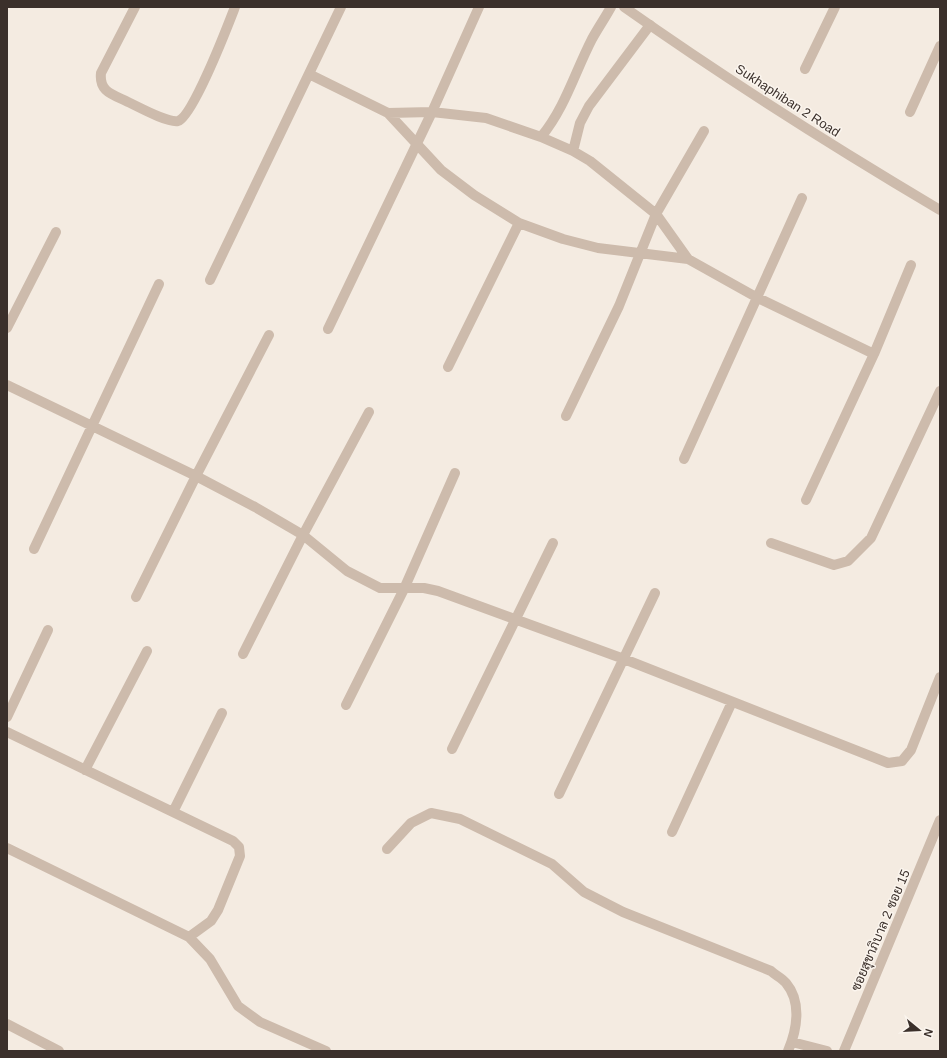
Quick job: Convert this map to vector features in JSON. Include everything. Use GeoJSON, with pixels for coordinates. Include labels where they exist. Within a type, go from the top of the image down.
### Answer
{"type":"FeatureCollection","features":[{"type":"Feature","properties":{"kind":"street"},"geometry":{"type":"LineString","coordinates":[[135,7],[101,73],[100,83],[104,89],[123,100],[165,118],[176,121],[188,112],[209,70],[235,7]]}},
{"type":"Feature","properties":{"kind":"street"},"geometry":{"type":"LineString","coordinates":[[210,280],[341,7]]}},
{"type":"Feature","properties":{"kind":"street"},"geometry":{"type":"LineString","coordinates":[[328,329],[432,112],[479,7]]}},
{"type":"Feature","properties":{"kind":"street"},"geometry":{"type":"LineString","coordinates":[[540,137],[551,125],[565,100],[592,39],[611,7]]}},
{"type":"Feature","properties":{"kind":"street","name":"Sukhaphiban 2 Road"},"geometry":{"type":"LineString","coordinates":[[624,7],[861,163],[940,210]]}},
{"type":"Feature","properties":{"kind":"street"},"geometry":{"type":"LineString","coordinates":[[805,69],[835,7]]}},
{"type":"Feature","properties":{"kind":"street"},"geometry":{"type":"LineString","coordinates":[[573,151],[580,123],[589,106],[650,25]]}},
{"type":"Feature","properties":{"kind":"street"},"geometry":{"type":"LineString","coordinates":[[910,112],[940,46]]}},
{"type":"Feature","properties":{"kind":"street"},"geometry":{"type":"LineString","coordinates":[[309,74],[388,113],[416,145],[441,170],[474,195],[519,223],[563,239],[598,248],[688,259],[756,298],[874,354]]}},
{"type":"Feature","properties":{"kind":"street"},"geometry":{"type":"LineString","coordinates":[[388,113],[432,112],[486,118],[540,137],[573,151],[590,161],[656,214],[688,259]]}},
{"type":"Feature","properties":{"kind":"street"},"geometry":{"type":"LineString","coordinates":[[566,416],[619,306],[656,214],[704,131]]}},
{"type":"Feature","properties":{"kind":"street"},"geometry":{"type":"LineString","coordinates":[[684,459],[802,198]]}},
{"type":"Feature","properties":{"kind":"street"},"geometry":{"type":"LineString","coordinates":[[448,367],[519,223]]}},
{"type":"Feature","properties":{"kind":"street"},"geometry":{"type":"LineString","coordinates":[[7,328],[56,232]]}},
{"type":"Feature","properties":{"kind":"street"},"geometry":{"type":"LineString","coordinates":[[806,500],[874,354],[911,265]]}},
{"type":"Feature","properties":{"kind":"street"},"geometry":{"type":"LineString","coordinates":[[34,549],[159,284]]}},
{"type":"Feature","properties":{"kind":"street"},"geometry":{"type":"LineString","coordinates":[[136,597],[269,334]]}},
{"type":"Feature","properties":{"kind":"street"},"geometry":{"type":"LineString","coordinates":[[7,385],[196,476],[255,507],[303,535],[347,570],[373,585],[380,588],[424,588],[438,591],[624,659],[888,763],[902,762],[911,750],[940,677]]}},
{"type":"Feature","properties":{"kind":"street"},"geometry":{"type":"LineString","coordinates":[[771,543],[834,565],[848,561],[871,538],[940,391]]}},
{"type":"Feature","properties":{"kind":"street"},"geometry":{"type":"LineString","coordinates":[[243,654],[303,535],[369,412]]}},
{"type":"Feature","properties":{"kind":"street"},"geometry":{"type":"LineString","coordinates":[[346,705],[404,588],[456,474]]}},
{"type":"Feature","properties":{"kind":"street"},"geometry":{"type":"LineString","coordinates":[[452,750],[514,619],[553,543]]}},
{"type":"Feature","properties":{"kind":"street"},"geometry":{"type":"LineString","coordinates":[[560,794],[655,593]]}},
{"type":"Feature","properties":{"kind":"street"},"geometry":{"type":"LineString","coordinates":[[7,717],[48,630]]}},
{"type":"Feature","properties":{"kind":"street"},"geometry":{"type":"LineString","coordinates":[[84,770],[147,651]]}},
{"type":"Feature","properties":{"kind":"street"},"geometry":{"type":"LineString","coordinates":[[672,832],[732,702]]}},
{"type":"Feature","properties":{"kind":"street"},"geometry":{"type":"LineString","coordinates":[[172,812],[222,713]]}},
{"type":"Feature","properties":{"kind":"street"},"geometry":{"type":"LineString","coordinates":[[7,732],[233,841],[239,847],[240,856],[218,910],[211,921],[189,937]]}},
{"type":"Feature","properties":{"kind":"street"},"geometry":{"type":"LineString","coordinates":[[387,849],[411,823],[431,813],[460,819],[552,864],[584,892],[623,912],[771,971],[785,982],[794,998],[797,1018],[790,1046],[827,1051]]}},
{"type":"Feature","properties":{"kind":"street","name":"ซอยสุขาภิบาล 2 ซอย 15"},"geometry":{"type":"LineString","coordinates":[[844,1051],[940,820]]}},
{"type":"Feature","properties":{"kind":"street"},"geometry":{"type":"LineString","coordinates":[[7,848],[189,937],[210,959],[238,1006],[260,1022],[326,1051]]}},
{"type":"Feature","properties":{"kind":"street"},"geometry":{"type":"LineString","coordinates":[[7,1024],[59,1051]]}}]}
